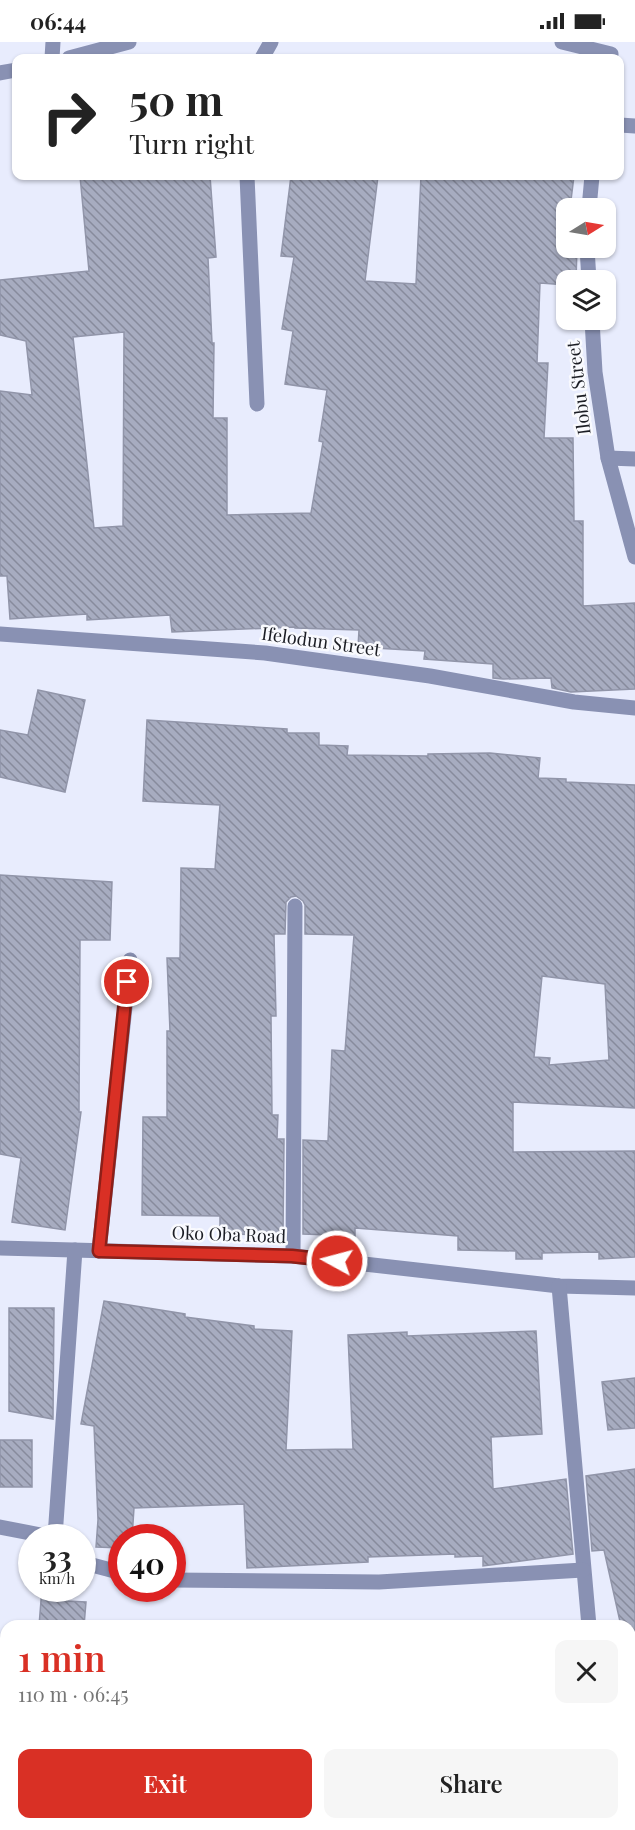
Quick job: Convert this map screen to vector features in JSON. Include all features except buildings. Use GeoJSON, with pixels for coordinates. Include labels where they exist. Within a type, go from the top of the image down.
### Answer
{"type":"FeatureCollection","features":[{"type":"Feature","properties":{"kind":"street"},"geometry":{"type":"LineString","coordinates":[[84,54],[129,42]]}},
{"type":"Feature","properties":{"kind":"street"},"geometry":{"type":"LineString","coordinates":[[562,42],[612,52]]}},
{"type":"Feature","properties":{"kind":"street"},"geometry":{"type":"LineString","coordinates":[[246,180],[257,404]]}},
{"type":"Feature","properties":{"kind":"street"},"geometry":{"type":"LineString","coordinates":[[590,198],[592,180]]}},
{"type":"Feature","properties":{"kind":"street","name":"Ilobu Street"},"geometry":{"type":"LineString","coordinates":[[592,330],[595,372],[608,458],[635,557]]}},
{"type":"Feature","properties":{"kind":"street"},"geometry":{"type":"LineString","coordinates":[[608,458],[635,459]]}},
{"type":"Feature","properties":{"kind":"street","name":"Ifelodun Street"},"geometry":{"type":"LineString","coordinates":[[0,634],[265,653],[430,676],[574,702],[635,708]]}},
{"type":"Feature","properties":{"kind":"street"},"geometry":{"type":"LineString","coordinates":[[292,1256],[294,906]]}},
{"type":"Feature","properties":{"kind":"street"},"geometry":{"type":"LineString","coordinates":[[99,1251],[130,960]]}},
{"type":"Feature","properties":{"kind":"street","name":"Oko Oba Road"},"geometry":{"type":"LineString","coordinates":[[0,1248],[292,1256],[559,1286],[635,1288]]}},
{"type":"Feature","properties":{"kind":"street"},"geometry":{"type":"LineString","coordinates":[[57,1524],[75,1250]]}},
{"type":"Feature","properties":{"kind":"street"},"geometry":{"type":"LineString","coordinates":[[559,1286],[588,1620]]}},
{"type":"Feature","properties":{"kind":"street"},"geometry":{"type":"LineString","coordinates":[[0,1527],[18,1530]]}},
{"type":"Feature","properties":{"kind":"street"},"geometry":{"type":"LineString","coordinates":[[186,1580],[379,1582],[583,1570]]}},
{"type":"Feature","properties":{"kind":"route"},"geometry":{"type":"LineString","coordinates":[[127,982],[99,1251],[292,1256],[337,1261]]}}]}
